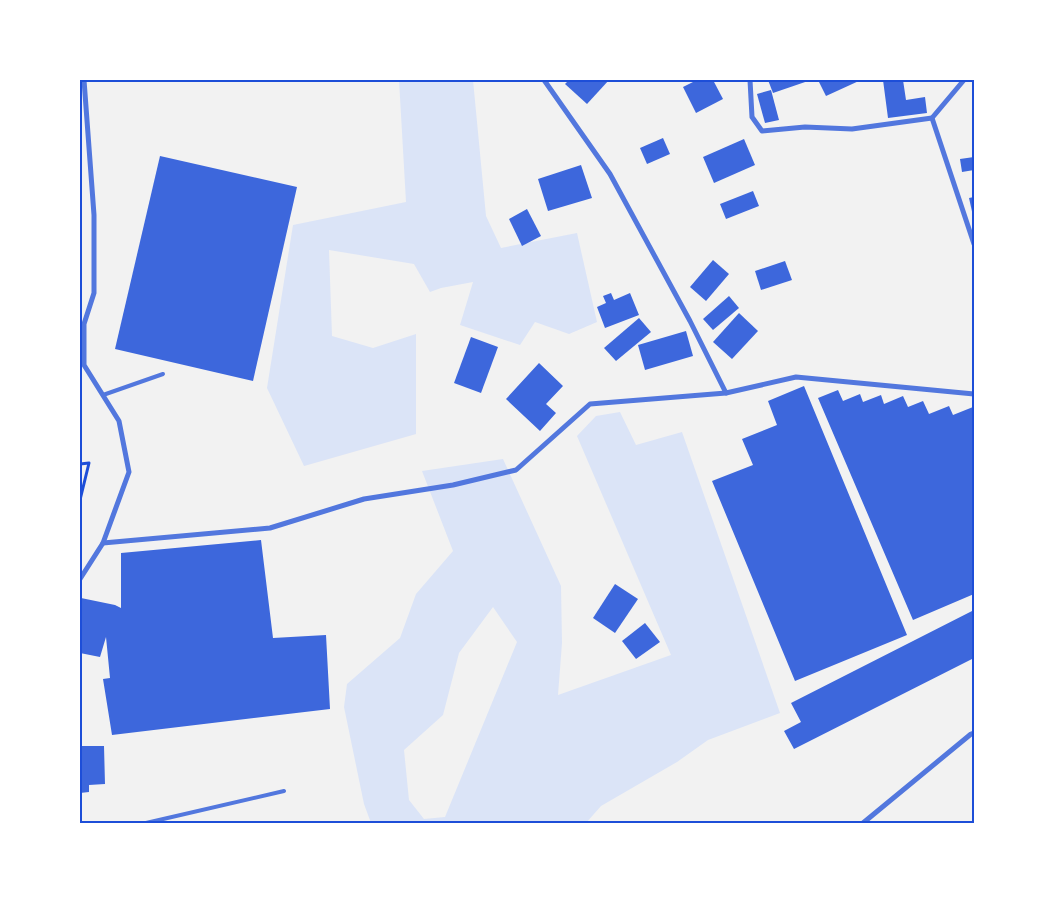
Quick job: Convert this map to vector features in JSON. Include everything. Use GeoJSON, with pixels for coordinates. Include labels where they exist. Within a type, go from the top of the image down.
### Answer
{"type":"FeatureCollection","features":[{"type":"Feature","properties":{"kind":"street"},"geometry":{"type":"LineString","coordinates":[[80,578],[103,544],[129,472],[119,421],[84,365],[84,324],[94,292],[94,214],[84,80]]}},
{"type":"Feature","properties":{"kind":"street"},"geometry":{"type":"LineString","coordinates":[[544,80],[610,174],[690,321],[726,393]]}},
{"type":"Feature","properties":{"kind":"street"},"geometry":{"type":"LineString","coordinates":[[750,80],[752,117],[762,131],[805,127],[852,129],[932,118],[964,80]]}},
{"type":"Feature","properties":{"kind":"street"},"geometry":{"type":"LineString","coordinates":[[932,118],[974,244]]}},
{"type":"Feature","properties":{"kind":"street"},"geometry":{"type":"LineString","coordinates":[[103,544],[270,528],[364,499],[453,485],[516,470],[590,404],[726,393],[796,376],[974,394]]}},
{"type":"Feature","properties":{"kind":"street"},"geometry":{"type":"LineString","coordinates":[[864,823],[974,733]]}},
{"type":"Feature","properties":{"kind":"lane"},"geometry":{"type":"LineString","coordinates":[[103,395],[163,374]]}},
{"type":"Feature","properties":{"kind":"lane"},"geometry":{"type":"LineString","coordinates":[[146,823],[284,791]]}},
{"type":"Feature","properties":{"kind":"path"},"geometry":{"type":"LineString","coordinates":[[80,464],[89,463],[80,500]]}},
{"type":"Feature","properties":{"kind":"shaded area"},"geometry":{"type":"Polygon","coordinates":[[[399,80],[473,80],[486,216],[501,248],[577,233],[597,322],[569,334],[535,322],[520,345],[460,325],[473,282],[430,292],[414,264],[329,250],[332,336],[373,348],[416,334],[416,434],[304,466],[267,388],[293,225],[406,202],[399,80]]]}},
{"type":"Feature","properties":{"kind":"shaded area"},"geometry":{"type":"Polygon","coordinates":[[[620,412],[636,445],[682,432],[780,713],[708,740],[677,762],[601,806],[586,823],[371,823],[364,804],[344,707],[347,684],[400,638],[416,594],[453,551],[422,471],[503,459],[561,586],[562,643],[558,695],[671,655],[577,436],[596,416],[620,412]],[[493,607],[459,653],[443,715],[404,750],[409,800],[424,819],[445,817],[517,642],[493,607]]]}},
{"type":"Feature","properties":{"kind":"building"},"geometry":{"type":"Polygon","coordinates":[[[569,80],[609,80],[587,104],[565,84],[569,80]]]}},
{"type":"Feature","properties":{"kind":"building"},"geometry":{"type":"Polygon","coordinates":[[[697,80],[713,80],[723,99],[696,113],[683,87],[697,80]]]}},
{"type":"Feature","properties":{"kind":"building"},"geometry":{"type":"Polygon","coordinates":[[[768,80],[811,80],[773,93],[768,80]]]}},
{"type":"Feature","properties":{"kind":"building"},"geometry":{"type":"Polygon","coordinates":[[[818,80],[861,80],[826,96],[818,80]]]}},
{"type":"Feature","properties":{"kind":"building"},"geometry":{"type":"Polygon","coordinates":[[[883,80],[903,80],[906,100],[925,97],[927,113],[888,118],[883,80]]]}},
{"type":"Feature","properties":{"kind":"building"},"geometry":{"type":"Polygon","coordinates":[[[771,90],[779,120],[765,123],[757,94],[771,90]]]}},
{"type":"Feature","properties":{"kind":"building"},"geometry":{"type":"Polygon","coordinates":[[[663,138],[670,154],[647,164],[640,148],[663,138]]]}},
{"type":"Feature","properties":{"kind":"building"},"geometry":{"type":"Polygon","coordinates":[[[744,139],[755,165],[714,183],[703,157],[744,139]]]}},
{"type":"Feature","properties":{"kind":"building"},"geometry":{"type":"Polygon","coordinates":[[[160,156],[297,187],[253,381],[115,349],[160,156]]]}},
{"type":"Feature","properties":{"kind":"building"},"geometry":{"type":"Polygon","coordinates":[[[974,157],[974,170],[962,172],[960,159],[974,157]]]}},
{"type":"Feature","properties":{"kind":"building"},"geometry":{"type":"Polygon","coordinates":[[[581,165],[592,198],[548,211],[538,179],[581,165]]]}},
{"type":"Feature","properties":{"kind":"building"},"geometry":{"type":"Polygon","coordinates":[[[753,191],[759,206],[726,219],[720,204],[753,191]]]}},
{"type":"Feature","properties":{"kind":"building"},"geometry":{"type":"Polygon","coordinates":[[[974,197],[974,215],[973,216],[969,198],[974,197]]]}},
{"type":"Feature","properties":{"kind":"building"},"geometry":{"type":"Polygon","coordinates":[[[527,209],[541,236],[522,246],[509,219],[527,209]]]}},
{"type":"Feature","properties":{"kind":"building"},"geometry":{"type":"Polygon","coordinates":[[[713,260],[729,274],[706,301],[690,287],[713,260]]]}},
{"type":"Feature","properties":{"kind":"building"},"geometry":{"type":"Polygon","coordinates":[[[785,261],[792,280],[761,290],[755,271],[785,261]]]}},
{"type":"Feature","properties":{"kind":"building"},"geometry":{"type":"Polygon","coordinates":[[[611,293],[614,300],[630,293],[639,315],[605,328],[597,307],[606,303],[603,296],[611,293]]]}},
{"type":"Feature","properties":{"kind":"building"},"geometry":{"type":"Polygon","coordinates":[[[729,296],[739,308],[713,330],[703,319],[729,296]]]}},
{"type":"Feature","properties":{"kind":"building"},"geometry":{"type":"Polygon","coordinates":[[[739,313],[758,331],[732,359],[713,342],[739,313]]]}},
{"type":"Feature","properties":{"kind":"building"},"geometry":{"type":"Polygon","coordinates":[[[639,318],[651,332],[616,361],[604,348],[639,318]]]}},
{"type":"Feature","properties":{"kind":"building"},"geometry":{"type":"Polygon","coordinates":[[[686,331],[693,356],[645,370],[638,345],[686,331]]]}},
{"type":"Feature","properties":{"kind":"building"},"geometry":{"type":"Polygon","coordinates":[[[471,337],[498,347],[481,393],[454,383],[471,337]]]}},
{"type":"Feature","properties":{"kind":"building"},"geometry":{"type":"Polygon","coordinates":[[[539,363],[563,386],[546,404],[556,413],[540,431],[506,399],[539,363]]]}},
{"type":"Feature","properties":{"kind":"building"},"geometry":{"type":"Polygon","coordinates":[[[804,386],[907,635],[795,681],[712,481],[753,465],[742,439],[777,425],[768,401],[804,386]]]}},
{"type":"Feature","properties":{"kind":"building"},"geometry":{"type":"Polygon","coordinates":[[[838,390],[843,401],[860,394],[863,402],[881,395],[884,404],[903,396],[908,407],[923,401],[929,414],[949,406],[953,415],[973,407],[974,594],[913,620],[818,398],[838,390]]]}},
{"type":"Feature","properties":{"kind":"building"},"geometry":{"type":"Polygon","coordinates":[[[261,540],[273,638],[326,635],[330,709],[112,735],[103,679],[110,678],[106,637],[100,657],[80,653],[81,598],[121,608],[121,553],[261,540]]]}},
{"type":"Feature","properties":{"kind":"building"},"geometry":{"type":"Polygon","coordinates":[[[615,584],[638,599],[615,633],[593,618],[615,584]]]}},
{"type":"Feature","properties":{"kind":"building"},"geometry":{"type":"Polygon","coordinates":[[[974,610],[974,658],[794,749],[784,731],[801,722],[791,703],[974,610]]]}},
{"type":"Feature","properties":{"kind":"building"},"geometry":{"type":"Polygon","coordinates":[[[645,623],[660,642],[636,659],[622,641],[645,623]]]}},
{"type":"Feature","properties":{"kind":"building"},"geometry":{"type":"Polygon","coordinates":[[[80,746],[104,746],[105,784],[89,785],[89,792],[80,793],[80,746]]]}}]}
